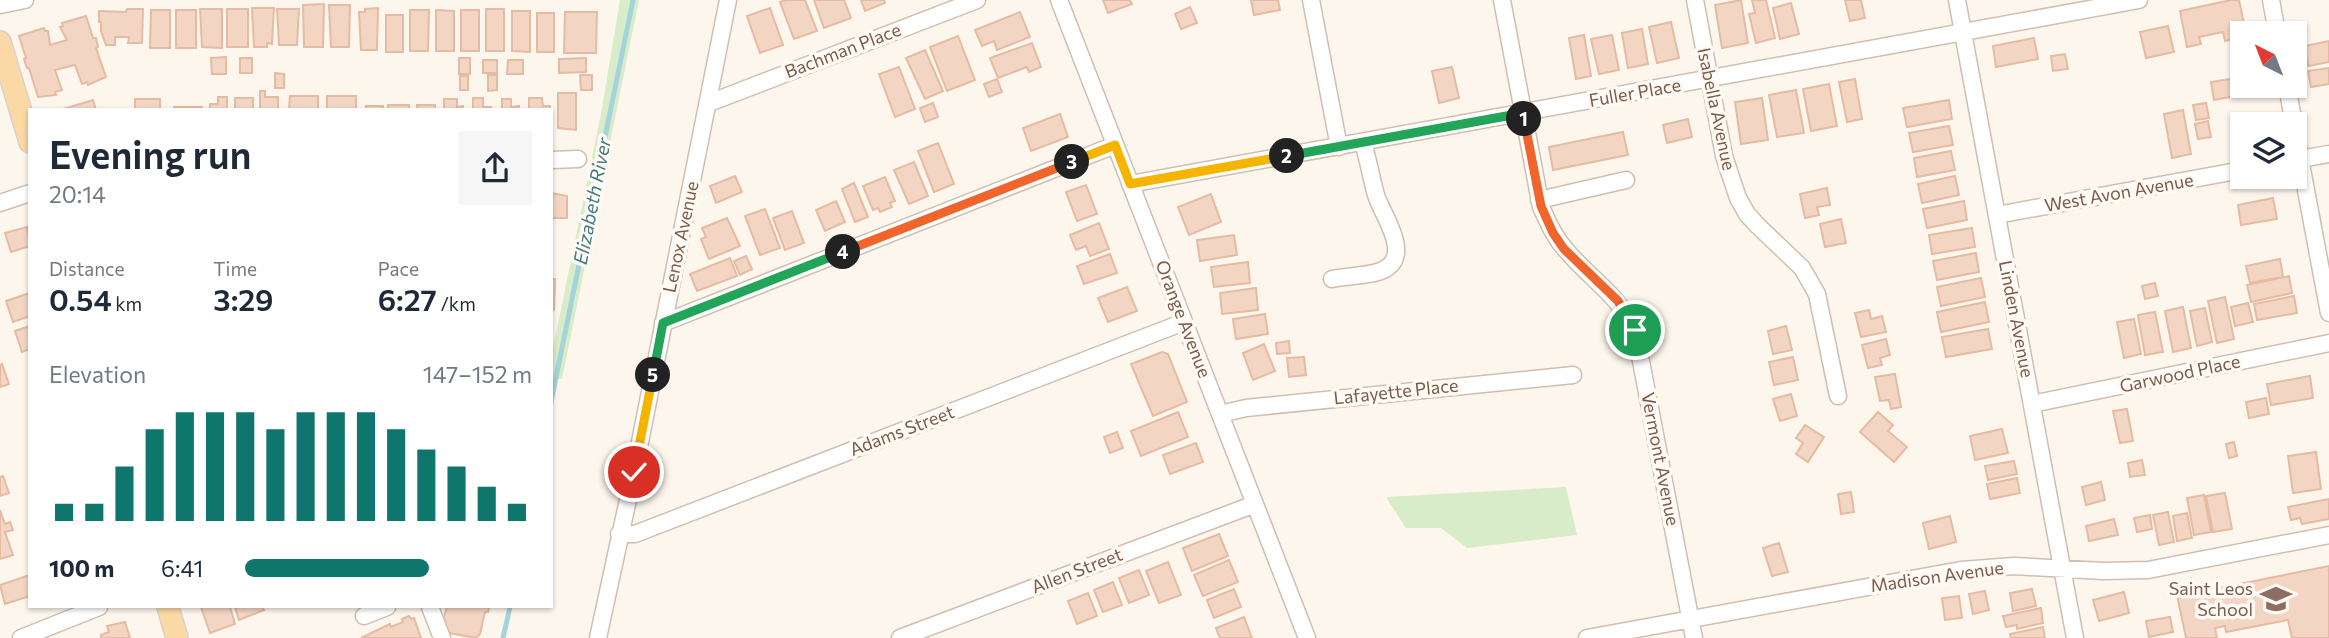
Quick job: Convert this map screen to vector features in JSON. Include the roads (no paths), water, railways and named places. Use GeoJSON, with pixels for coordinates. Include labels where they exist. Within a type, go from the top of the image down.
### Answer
{"type":"FeatureCollection","features":[{"type":"Feature","properties":{"kind":"main road"},"geometry":{"type":"LineString","coordinates":[[0,42],[28,135]]}},
{"type":"Feature","properties":{"kind":"main road"},"geometry":{"type":"LineString","coordinates":[[168,608],[177,638]]}},
{"type":"Feature","properties":{"kind":"street"},"geometry":{"type":"LineString","coordinates":[[0,5],[25,0]]}},
{"type":"Feature","properties":{"kind":"street","name":"Lenox Avenue"},"geometry":{"type":"LineString","coordinates":[[598,638],[634,472],[728,0]]}},
{"type":"Feature","properties":{"kind":"street","name":"Bachman Place"},"geometry":{"type":"LineString","coordinates":[[709,103],[977,0]]}},
{"type":"Feature","properties":{"kind":"street","name":"Orange Avenue"},"geometry":{"type":"LineString","coordinates":[[1059,0],[1307,638]]}},
{"type":"Feature","properties":{"kind":"street"},"geometry":{"type":"LineString","coordinates":[[1311,0],[1339,147]]}},
{"type":"Feature","properties":{"kind":"street","name":"Vermont Avenue"},"geometry":{"type":"LineString","coordinates":[[1502,0],[1539,200],[1553,233],[1564,249],[1618,301],[1635,330],[1695,638]]}},
{"type":"Feature","properties":{"kind":"street","name":"Isabella Avenue"},"geometry":{"type":"LineString","coordinates":[[1695,0],[1724,156],[1738,198],[1757,225],[1802,268],[1817,294],[1838,396]]}},
{"type":"Feature","properties":{"kind":"street","name":"Linden Avenue"},"geometry":{"type":"LineString","coordinates":[[1957,0],[2075,638]]}},
{"type":"Feature","properties":{"kind":"street","name":"Fuller Place"},"geometry":{"type":"LineString","coordinates":[[1130,184],[2139,0]]}},
{"type":"Feature","properties":{"kind":"street"},"geometry":{"type":"LineString","coordinates":[[2271,0],[2275,21]]}},
{"type":"Feature","properties":{"kind":"street"},"geometry":{"type":"LineString","coordinates":[[1332,279],[1380,271],[1396,255],[1392,229],[1377,198],[1363,142]]}},
{"type":"Feature","properties":{"kind":"street"},"geometry":{"type":"LineString","coordinates":[[663,323],[1115,145]]}},
{"type":"Feature","properties":{"kind":"street"},"geometry":{"type":"LineString","coordinates":[[2307,158],[2329,154]]}},
{"type":"Feature","properties":{"kind":"street"},"geometry":{"type":"LineString","coordinates":[[553,160],[578,159]]}},
{"type":"Feature","properties":{"kind":"street","name":"West Avon Avenue"},"geometry":{"type":"LineString","coordinates":[[1997,215],[2230,172]]}},
{"type":"Feature","properties":{"kind":"street"},"geometry":{"type":"LineString","coordinates":[[1539,200],[1626,180]]}},
{"type":"Feature","properties":{"kind":"street"},"geometry":{"type":"LineString","coordinates":[[2303,189],[2329,313]]}},
{"type":"Feature","properties":{"kind":"street"},"geometry":{"type":"LineString","coordinates":[[0,203],[28,194]]}},
{"type":"Feature","properties":{"kind":"street","name":"Adams Street"},"geometry":{"type":"LineString","coordinates":[[619,534],[635,534],[1184,322]]}},
{"type":"Feature","properties":{"kind":"street","name":"Garwood Place"},"geometry":{"type":"LineString","coordinates":[[2032,404],[2329,343]]}},
{"type":"Feature","properties":{"kind":"street","name":"Lafayette Place"},"geometry":{"type":"LineString","coordinates":[[1220,414],[1246,408],[1573,374]]}},
{"type":"Feature","properties":{"kind":"street","name":"Allen Street"},"geometry":{"type":"LineString","coordinates":[[900,638],[1255,503]]}},
{"type":"Feature","properties":{"kind":"street","name":"Madison Avenue"},"geometry":{"type":"LineString","coordinates":[[1587,638],[1961,570],[2014,566],[2103,571],[2148,570],[2329,535]]}},
{"type":"Feature","properties":{"kind":"street"},"geometry":{"type":"LineString","coordinates":[[21,638],[96,608]]}},
{"type":"Feature","properties":{"kind":"street"},"geometry":{"type":"LineString","coordinates":[[364,616],[384,608]]}},
{"type":"Feature","properties":{"kind":"street"},"geometry":{"type":"LineString","coordinates":[[430,608],[442,638]]}},
{"type":"Feature","properties":{"kind":"waterway","name":"Elizabeth River"},"geometry":{"type":"LineString","coordinates":[[553,392],[633,0]]}},
{"type":"Feature","properties":{"kind":"waterway","name":"Elizabeth River"},"geometry":{"type":"LineString","coordinates":[[503,638],[510,608]]}},
{"type":"Feature","properties":{"kind":"place","name":"Saint Leos School"},"geometry":{"type":"Point","coordinates":[2276,599]}}]}
